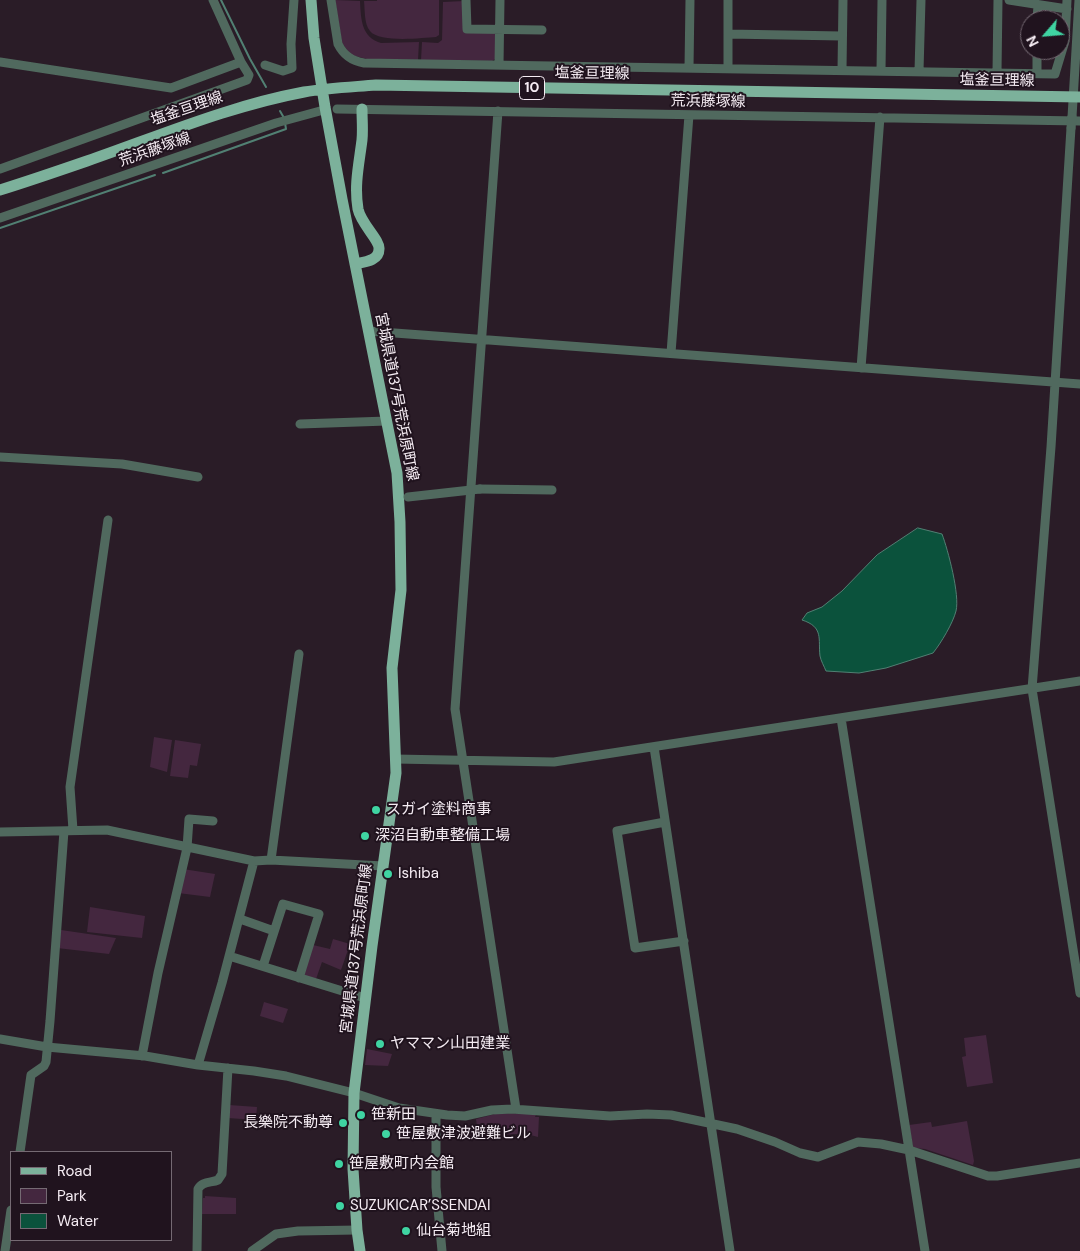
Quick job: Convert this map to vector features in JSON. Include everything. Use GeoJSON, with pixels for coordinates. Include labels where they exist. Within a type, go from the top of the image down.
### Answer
{"type":"FeatureCollection","features":[{"type":"Feature","properties":{"kind":"main road","name":"宮城県道137号荒浜原町線"},"geometry":{"type":"LineString","coordinates":[[311,0],[314,38],[322,89],[368,331],[388,421],[397,473],[404,498],[401,590],[392,668],[396,773],[354,1093],[354,1169],[360,1251]]}},
{"type":"Feature","properties":{"kind":"main road","name":"塩釜亘理線"},"geometry":{"type":"LineString","coordinates":[[0,190],[87,161],[174,128],[235,109],[322,89],[376,85],[1076,97]]}},
{"type":"Feature","properties":{"kind":"main road"},"geometry":{"type":"LineString","coordinates":[[356,264],[374,258],[378,255],[379,248],[377,241],[362,220],[357,203],[356,171],[362,139],[362,109]]}},
{"type":"Feature","properties":{"kind":"street"},"geometry":{"type":"LineString","coordinates":[[0,169],[247,80],[249,75],[241,62],[213,0]]}},
{"type":"Feature","properties":{"kind":"street"},"geometry":{"type":"LineString","coordinates":[[265,65],[282,71],[292,68],[291,44],[294,0]]}},
{"type":"Feature","properties":{"kind":"street"},"geometry":{"type":"LineString","coordinates":[[331,0],[338,44],[345,55],[357,62],[1055,74],[1065,41],[1067,4],[1038,5],[1009,0]]}},
{"type":"Feature","properties":{"kind":"street"},"geometry":{"type":"LineString","coordinates":[[466,0],[466,29],[542,30]]}},
{"type":"Feature","properties":{"kind":"street"},"geometry":{"type":"LineString","coordinates":[[499,65],[500,0]]}},
{"type":"Feature","properties":{"kind":"street"},"geometry":{"type":"LineString","coordinates":[[689,68],[690,0]]}},
{"type":"Feature","properties":{"kind":"street"},"geometry":{"type":"LineString","coordinates":[[728,0],[728,69]]}},
{"type":"Feature","properties":{"kind":"street"},"geometry":{"type":"LineString","coordinates":[[842,70],[843,0]]}},
{"type":"Feature","properties":{"kind":"street"},"geometry":{"type":"LineString","coordinates":[[882,0],[882,71]]}},
{"type":"Feature","properties":{"kind":"street"},"geometry":{"type":"LineString","coordinates":[[919,71],[920,0]]}},
{"type":"Feature","properties":{"kind":"street"},"geometry":{"type":"LineString","coordinates":[[998,0],[998,72]]}},
{"type":"Feature","properties":{"kind":"street"},"geometry":{"type":"LineString","coordinates":[[1079,0],[1076,119],[1071,128],[1051,448],[1032,689],[1080,993]]}},
{"type":"Feature","properties":{"kind":"street"},"geometry":{"type":"LineString","coordinates":[[1038,5],[1038,10]]}},
{"type":"Feature","properties":{"kind":"street"},"geometry":{"type":"LineString","coordinates":[[728,34],[842,36]]}},
{"type":"Feature","properties":{"kind":"street"},"geometry":{"type":"LineString","coordinates":[[1037,60],[1037,73]]}},
{"type":"Feature","properties":{"kind":"street"},"geometry":{"type":"LineString","coordinates":[[0,62],[171,88],[241,62]]}},
{"type":"Feature","properties":{"kind":"street","name":"荒浜藤塚線"},"geometry":{"type":"LineString","coordinates":[[337,109],[1076,119]]}},
{"type":"Feature","properties":{"kind":"street","name":"荒浜藤塚線"},"geometry":{"type":"LineString","coordinates":[[0,218],[284,120],[320,111]]}},
{"type":"Feature","properties":{"kind":"street"},"geometry":{"type":"LineString","coordinates":[[498,112],[455,709],[516,1109]]}},
{"type":"Feature","properties":{"kind":"street"},"geometry":{"type":"LineString","coordinates":[[671,353],[689,115]]}},
{"type":"Feature","properties":{"kind":"street"},"geometry":{"type":"LineString","coordinates":[[862,368],[880,117]]}},
{"type":"Feature","properties":{"kind":"street"},"geometry":{"type":"LineString","coordinates":[[368,331],[1080,384]]}},
{"type":"Feature","properties":{"kind":"street"},"geometry":{"type":"LineString","coordinates":[[300,424],[388,421]]}},
{"type":"Feature","properties":{"kind":"street"},"geometry":{"type":"LineString","coordinates":[[0,457],[122,464],[198,477]]}},
{"type":"Feature","properties":{"kind":"street"},"geometry":{"type":"LineString","coordinates":[[404,498],[480,489],[552,490]]}},
{"type":"Feature","properties":{"kind":"street"},"geometry":{"type":"LineString","coordinates":[[20,1151],[31,1075],[44,1066],[47,1046],[69,831],[70,787],[108,520]]}},
{"type":"Feature","properties":{"kind":"street"},"geometry":{"type":"LineString","coordinates":[[271,860],[299,654]]}},
{"type":"Feature","properties":{"kind":"street"},"geometry":{"type":"LineString","coordinates":[[395,759],[554,762],[1080,681]]}},
{"type":"Feature","properties":{"kind":"street"},"geometry":{"type":"LineString","coordinates":[[841,718],[925,1251]]}},
{"type":"Feature","properties":{"kind":"street"},"geometry":{"type":"LineString","coordinates":[[654,747],[730,1251]]}},
{"type":"Feature","properties":{"kind":"street"},"geometry":{"type":"LineString","coordinates":[[139,1055],[187,848],[189,819],[213,821]]}},
{"type":"Feature","properties":{"kind":"street"},"geometry":{"type":"LineString","coordinates":[[666,822],[617,831],[635,948],[684,941]]}},
{"type":"Feature","properties":{"kind":"street"},"geometry":{"type":"LineString","coordinates":[[0,832],[95,829],[113,831],[254,861],[271,860],[383,866]]}},
{"type":"Feature","properties":{"kind":"street"},"geometry":{"type":"LineString","coordinates":[[198,1065],[240,919],[254,861]]}},
{"type":"Feature","properties":{"kind":"street"},"geometry":{"type":"LineString","coordinates":[[263,966],[283,904],[319,914],[299,978]]}},
{"type":"Feature","properties":{"kind":"street"},"geometry":{"type":"LineString","coordinates":[[240,919],[274,931]]}},
{"type":"Feature","properties":{"kind":"street"},"geometry":{"type":"LineString","coordinates":[[229,956],[365,998]]}},
{"type":"Feature","properties":{"kind":"street"},"geometry":{"type":"LineString","coordinates":[[0,1039],[47,1046],[139,1055],[198,1065],[286,1076],[354,1093],[399,1108],[436,1114],[465,1116],[492,1110],[516,1109],[610,1116],[647,1114],[671,1116],[737,1129],[776,1142],[800,1153],[818,1157],[858,1142],[909,1150],[988,1176],[1080,1164]]}},
{"type":"Feature","properties":{"kind":"street"},"geometry":{"type":"LineString","coordinates":[[197,1251],[198,1189],[200,1185],[218,1180],[222,1174],[228,1068]]}},
{"type":"Feature","properties":{"kind":"street"},"geometry":{"type":"LineString","coordinates":[[436,1114],[436,1187],[442,1251]]}},
{"type":"Feature","properties":{"kind":"street"},"geometry":{"type":"LineString","coordinates":[[5,1251],[10,1217]]}},
{"type":"Feature","properties":{"kind":"street"},"geometry":{"type":"LineString","coordinates":[[252,1251],[266,1239],[276,1234],[298,1231],[357,1230]]}},
{"type":"Feature","properties":{"kind":"green space"},"geometry":{"type":"Polygon","coordinates":[[[335,0],[360,1],[363,26],[374,40],[381,43],[419,42],[418,60],[367,59],[351,55],[342,43],[335,0]]]}},
{"type":"Feature","properties":{"kind":"green space"},"geometry":{"type":"Polygon","coordinates":[[[439,0],[439,35],[436,37],[401,39],[375,35],[367,25],[364,1],[439,0]]]}},
{"type":"Feature","properties":{"kind":"green space"},"geometry":{"type":"Polygon","coordinates":[[[464,1],[464,32],[493,32],[496,35],[495,59],[492,61],[421,60],[422,42],[438,43],[442,40],[443,2],[464,1]]]}},
{"type":"Feature","properties":{"kind":"green space"},"geometry":{"type":"Polygon","coordinates":[[[154,737],[172,740],[167,772],[150,767],[154,737]]]}},
{"type":"Feature","properties":{"kind":"green space"},"geometry":{"type":"Polygon","coordinates":[[[175,740],[201,744],[197,766],[190,765],[188,778],[170,776],[175,740]]]}},
{"type":"Feature","properties":{"kind":"green space"},"geometry":{"type":"Polygon","coordinates":[[[183,869],[215,874],[210,897],[178,893],[183,869]]]}},
{"type":"Feature","properties":{"kind":"green space"},"geometry":{"type":"Polygon","coordinates":[[[90,907],[145,916],[142,938],[87,932],[90,907]]]}},
{"type":"Feature","properties":{"kind":"green space"},"geometry":{"type":"Polygon","coordinates":[[[61,930],[116,938],[109,954],[57,948],[61,930]]]}},
{"type":"Feature","properties":{"kind":"green space"},"geometry":{"type":"Polygon","coordinates":[[[333,939],[350,944],[341,970],[322,962],[316,979],[306,977],[304,974],[313,945],[330,949],[333,939]]]}},
{"type":"Feature","properties":{"kind":"green space"},"geometry":{"type":"Polygon","coordinates":[[[264,1002],[288,1009],[283,1023],[260,1016],[264,1002]]]}},
{"type":"Feature","properties":{"kind":"green space"},"geometry":{"type":"Polygon","coordinates":[[[986,1035],[993,1083],[967,1087],[962,1057],[966,1056],[964,1038],[986,1035]]]}},
{"type":"Feature","properties":{"kind":"green space"},"geometry":{"type":"Polygon","coordinates":[[[367,1049],[392,1054],[388,1066],[365,1065],[367,1049]]]}},
{"type":"Feature","properties":{"kind":"green space"},"geometry":{"type":"Polygon","coordinates":[[[229,1105],[257,1107],[256,1120],[228,1118],[229,1105]]]}},
{"type":"Feature","properties":{"kind":"green space"},"geometry":{"type":"Polygon","coordinates":[[[499,1113],[536,1114],[535,1117],[539,1117],[538,1137],[508,1134],[479,1141],[476,1119],[499,1113]]]}},
{"type":"Feature","properties":{"kind":"green space"},"geometry":{"type":"Polygon","coordinates":[[[967,1121],[974,1161],[973,1165],[925,1149],[913,1148],[909,1125],[931,1122],[932,1127],[967,1121]]]}},
{"type":"Feature","properties":{"kind":"green space"},"geometry":{"type":"Polygon","coordinates":[[[205,1196],[236,1198],[236,1214],[202,1214],[203,1198],[205,1196]]]}},
{"type":"Feature","properties":{"kind":"water"},"geometry":{"type":"Polygon","coordinates":[[[918,528],[942,534],[955,584],[956,611],[950,627],[940,644],[933,653],[886,668],[859,673],[826,671],[820,656],[819,634],[814,626],[802,620],[807,613],[822,607],[842,591],[877,555],[918,528]]]}},
{"type":"Feature","properties":{"kind":"waterway"},"geometry":{"type":"LineString","coordinates":[[221,0],[266,87]]}},
{"type":"Feature","properties":{"kind":"waterway"},"geometry":{"type":"LineString","coordinates":[[280,111],[284,118]]}},
{"type":"Feature","properties":{"kind":"waterway"},"geometry":{"type":"LineString","coordinates":[[163,173],[286,129],[285,123]]}},
{"type":"Feature","properties":{"kind":"waterway"},"geometry":{"type":"LineString","coordinates":[[0,228],[155,175]]}},
{"type":"Feature","properties":{"kind":"place","name":"スガイ塗料商事"},"geometry":{"type":"Point","coordinates":[376,810]}},
{"type":"Feature","properties":{"kind":"place","name":"深沼自動車整備工場"},"geometry":{"type":"Point","coordinates":[365,836]}},
{"type":"Feature","properties":{"kind":"place","name":"Ishiba"},"geometry":{"type":"Point","coordinates":[388,874]}},
{"type":"Feature","properties":{"kind":"place","name":"ヤママン山田建業"},"geometry":{"type":"Point","coordinates":[380,1044]}},
{"type":"Feature","properties":{"kind":"place","name":"笹新田"},"geometry":{"type":"Point","coordinates":[361,1115]}},
{"type":"Feature","properties":{"kind":"place","name":"長樂院不動尊"},"geometry":{"type":"Point","coordinates":[343,1123]}},
{"type":"Feature","properties":{"kind":"place","name":"笹屋敷津波避難ビル"},"geometry":{"type":"Point","coordinates":[386,1134]}},
{"type":"Feature","properties":{"kind":"place","name":"笹屋敷町内会館"},"geometry":{"type":"Point","coordinates":[339,1164]}},
{"type":"Feature","properties":{"kind":"place","name":"SUZUKICAR’SSENDAI"},"geometry":{"type":"Point","coordinates":[340,1206]}},
{"type":"Feature","properties":{"kind":"place","name":"仙台菊地組"},"geometry":{"type":"Point","coordinates":[406,1231]}}]}
